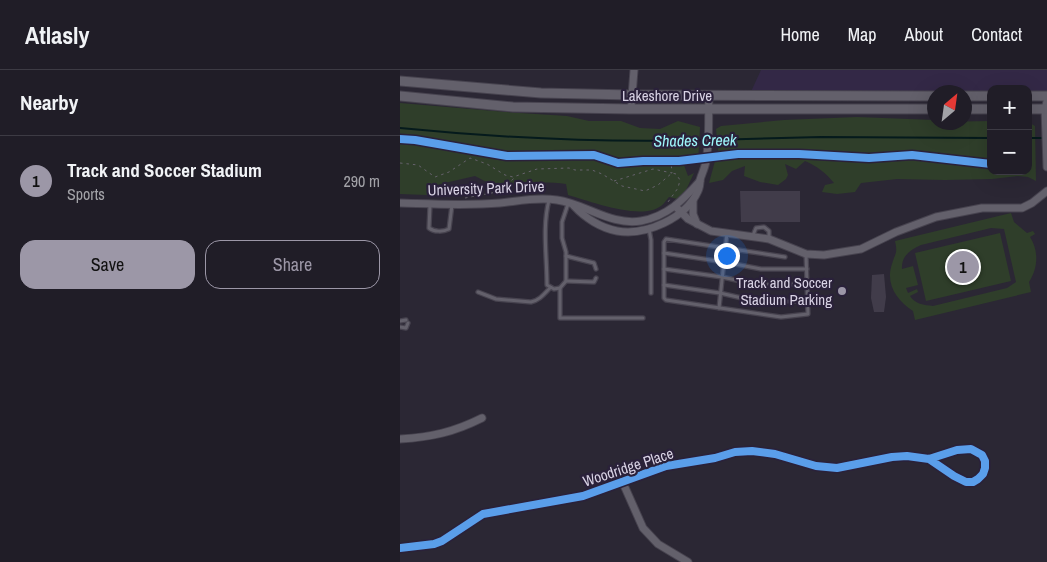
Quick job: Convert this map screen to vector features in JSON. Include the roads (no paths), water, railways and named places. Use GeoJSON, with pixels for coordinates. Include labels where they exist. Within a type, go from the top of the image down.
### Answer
{"type":"FeatureCollection","features":[{"type":"Feature","properties":{"kind":"main road","name":"Lakeshore Drive"},"geometry":{"type":"LineString","coordinates":[[400,81],[541,94],[631,96],[927,96]]}},
{"type":"Feature","properties":{"kind":"main road","name":"Lakeshore Drive"},"geometry":{"type":"LineString","coordinates":[[400,96],[513,107],[927,109]]}},
{"type":"Feature","properties":{"kind":"main road"},"geometry":{"type":"LineString","coordinates":[[972,96],[987,96]]}},
{"type":"Feature","properties":{"kind":"main road"},"geometry":{"type":"LineString","coordinates":[[1032,96],[1047,96]]}},
{"type":"Feature","properties":{"kind":"main road"},"geometry":{"type":"LineString","coordinates":[[1032,108],[1046,106]]}},
{"type":"Feature","properties":{"kind":"main road"},"geometry":{"type":"LineString","coordinates":[[972,109],[987,109]]}},
{"type":"Feature","properties":{"kind":"street"},"geometry":{"type":"LineString","coordinates":[[631,109],[634,70]]}},
{"type":"Feature","properties":{"kind":"street","name":"University Park Drive"},"geometry":{"type":"LineString","coordinates":[[570,204],[598,224],[617,231],[636,231],[649,228],[681,213],[693,200],[699,189],[706,162],[709,96]]}},
{"type":"Feature","properties":{"kind":"street"},"geometry":{"type":"LineString","coordinates":[[1046,106],[1047,167]]}},
{"type":"Feature","properties":{"kind":"street","name":"University Park Drive"},"geometry":{"type":"LineString","coordinates":[[400,203],[455,205],[550,199],[626,222],[646,220],[673,207],[683,201],[700,181]]}},
{"type":"Feature","properties":{"kind":"street"},"geometry":{"type":"LineString","coordinates":[[673,207],[697,224],[711,231],[769,239],[806,254],[824,255],[861,249],[896,232],[936,218],[982,208],[1022,208],[1047,191]]}},
{"type":"Feature","properties":{"kind":"street"},"geometry":{"type":"LineString","coordinates":[[693,200],[693,214],[697,224]]}},
{"type":"Feature","properties":{"kind":"street"},"geometry":{"type":"LineString","coordinates":[[598,224],[600,215]]}},
{"type":"Feature","properties":{"kind":"street"},"geometry":{"type":"LineString","coordinates":[[646,220],[649,228]]}},
{"type":"Feature","properties":{"kind":"street"},"geometry":{"type":"LineString","coordinates":[[400,439],[445,434],[482,418]]}},
{"type":"Feature","properties":{"kind":"street","name":"Woodridge Place"},"geometry":{"type":"LineString","coordinates":[[400,548],[434,544],[442,541],[483,514],[583,496],[666,466],[745,451],[775,454],[826,468],[836,468],[892,457],[907,456],[930,459],[957,450],[971,448],[982,455],[985,461],[985,468],[983,474],[978,479],[966,482],[930,459]]}},
{"type":"Feature","properties":{"kind":"street"},"geometry":{"type":"LineString","coordinates":[[623,483],[643,528],[658,544],[688,562]]}},
{"type":"Feature","properties":{"kind":"lane"},"geometry":{"type":"LineString","coordinates":[[550,199],[545,216],[544,241],[547,285],[550,288]]}},
{"type":"Feature","properties":{"kind":"lane"},"geometry":{"type":"LineString","coordinates":[[430,204],[429,228],[445,231],[450,226],[455,205]]}},
{"type":"Feature","properties":{"kind":"lane"},"geometry":{"type":"LineString","coordinates":[[570,204],[562,222],[562,238],[566,256],[566,281],[560,288],[560,318],[643,318]]}},
{"type":"Feature","properties":{"kind":"lane"},"geometry":{"type":"LineString","coordinates":[[753,236],[756,228],[764,227],[769,231],[769,239]]}},
{"type":"Feature","properties":{"kind":"lane"},"geometry":{"type":"LineString","coordinates":[[649,228],[651,240],[651,293]]}},
{"type":"Feature","properties":{"kind":"lane"},"geometry":{"type":"LineString","coordinates":[[719,308],[727,233]]}},
{"type":"Feature","properties":{"kind":"lane"},"geometry":{"type":"LineString","coordinates":[[785,257],[666,239],[664,242],[664,298],[666,300],[781,317],[808,314],[806,254]]}},
{"type":"Feature","properties":{"kind":"lane"},"geometry":{"type":"LineString","coordinates":[[664,254],[724,262],[761,270],[807,269]]}},
{"type":"Feature","properties":{"kind":"lane"},"geometry":{"type":"LineString","coordinates":[[566,256],[594,263],[596,270]]}},
{"type":"Feature","properties":{"kind":"lane"},"geometry":{"type":"LineString","coordinates":[[664,269],[722,277],[759,285],[808,284]]}},
{"type":"Feature","properties":{"kind":"lane"},"geometry":{"type":"LineString","coordinates":[[566,281],[594,282],[596,278]]}},
{"type":"Feature","properties":{"kind":"lane"},"geometry":{"type":"LineString","coordinates":[[664,285],[720,293],[759,302],[808,301]]}},
{"type":"Feature","properties":{"kind":"lane"},"geometry":{"type":"LineString","coordinates":[[478,292],[496,299],[531,302],[543,296],[550,288],[560,288]]}},
{"type":"Feature","properties":{"kind":"lane"},"geometry":{"type":"LineString","coordinates":[[400,321],[407,322],[406,328],[400,327]]}},
{"type":"Feature","properties":{"kind":"waterway","name":"Shades Creek"},"geometry":{"type":"LineString","coordinates":[[400,128],[476,135],[553,139],[629,141],[706,140]]}},
{"type":"Feature","properties":{"kind":"waterway","name":"Shades Creek"},"geometry":{"type":"LineString","coordinates":[[711,140],[821,137],[987,138]]}},
{"type":"Feature","properties":{"kind":"waterway","name":"Shades Creek"},"geometry":{"type":"LineString","coordinates":[[1032,138],[1045,138]]}},
{"type":"Feature","properties":{"kind":"place","name":"Track and Soccer Stadium"},"geometry":{"type":"Point","coordinates":[963,267]}},
{"type":"Feature","properties":{"kind":"place","name":"Track and Soccer Stadium Parking"},"geometry":{"type":"Point","coordinates":[842,291]}}]}
